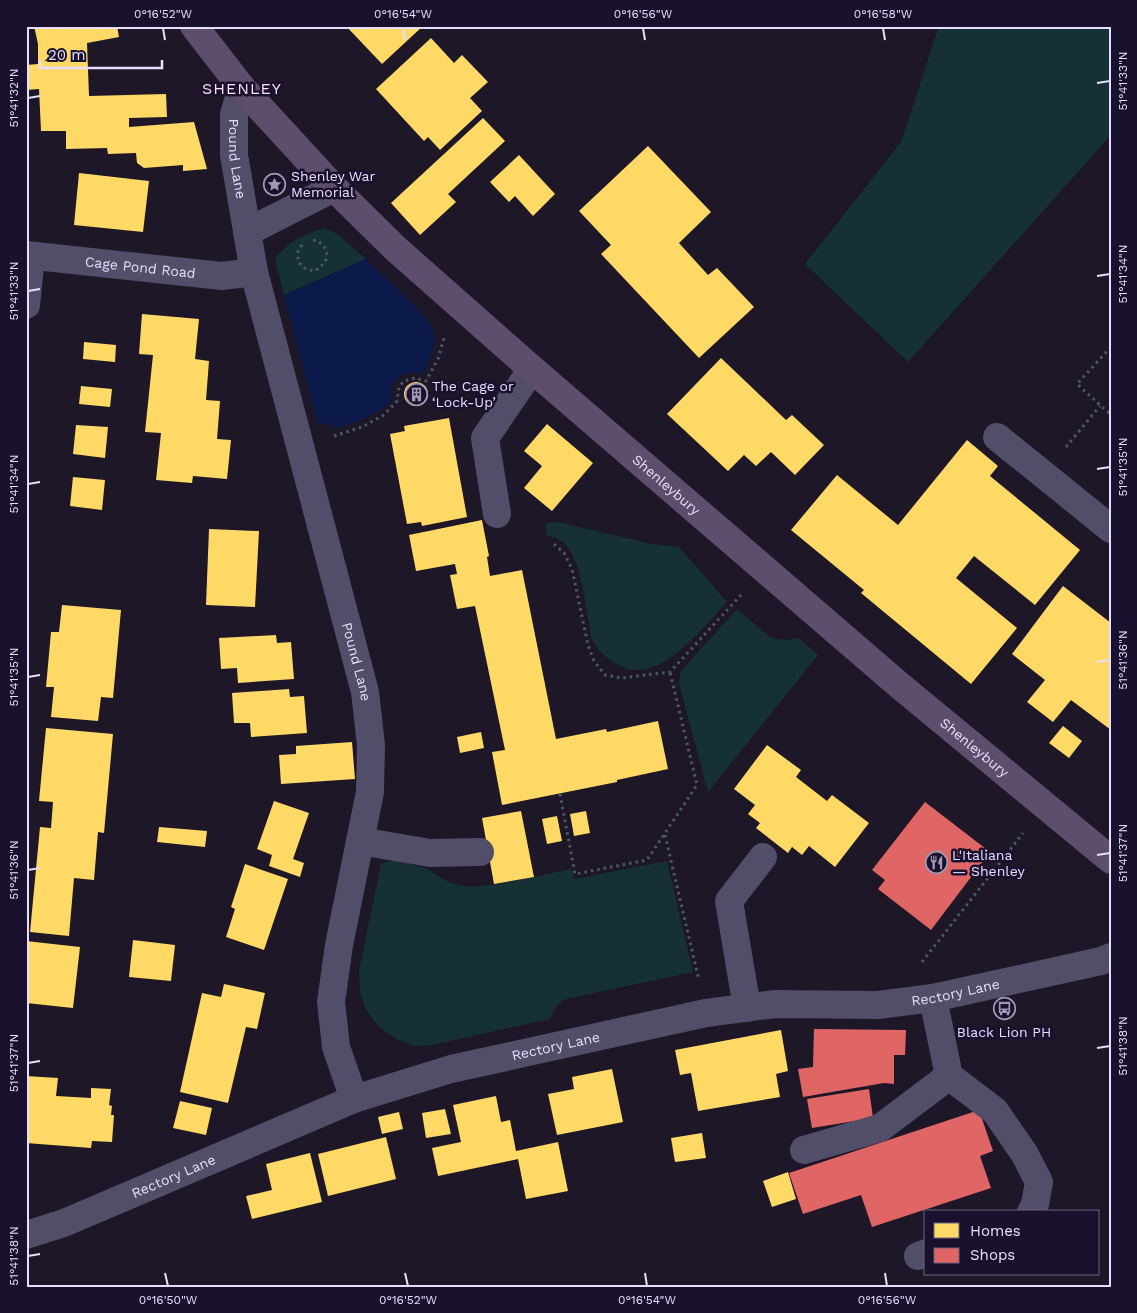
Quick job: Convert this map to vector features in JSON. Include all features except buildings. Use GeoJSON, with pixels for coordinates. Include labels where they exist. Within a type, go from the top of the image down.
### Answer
{"type":"FeatureCollection","features":[{"type":"Feature","properties":{"kind":"main road","name":"Shenleybury"},"geometry":{"type":"LineString","coordinates":[[200,28],[242,88],[334,188],[396,248],[532,369],[899,685],[1111,860]]}},
{"type":"Feature","properties":{"kind":"street","name":"Pound Lane"},"geometry":{"type":"LineString","coordinates":[[242,88],[234,114],[234,155],[254,272],[365,692],[371,745],[370,792],[339,945],[331,1002],[336,1047],[354,1099]]}},
{"type":"Feature","properties":{"kind":"street"},"geometry":{"type":"LineString","coordinates":[[247,232],[334,188]]}},
{"type":"Feature","properties":{"kind":"street"},"geometry":{"type":"LineString","coordinates":[[26,305],[29,255]]}},
{"type":"Feature","properties":{"kind":"street","name":"Cage Pond Road"},"geometry":{"type":"LineString","coordinates":[[29,255],[222,276],[254,272]]}},
{"type":"Feature","properties":{"kind":"street"},"geometry":{"type":"LineString","coordinates":[[497,514],[485,438],[532,369]]}},
{"type":"Feature","properties":{"kind":"street"},"geometry":{"type":"LineString","coordinates":[[997,437],[1111,529]]}},
{"type":"Feature","properties":{"kind":"street"},"geometry":{"type":"LineString","coordinates":[[360,841],[430,853],[480,852]]}},
{"type":"Feature","properties":{"kind":"street"},"geometry":{"type":"LineString","coordinates":[[747,1008],[729,901],[763,857]]}},
{"type":"Feature","properties":{"kind":"street","name":"Rectory Lane"},"geometry":{"type":"LineString","coordinates":[[26,1235],[64,1223],[354,1099],[452,1069],[706,1013],[775,1004],[878,1005],[933,998],[1101,961],[1111,957]]}},
{"type":"Feature","properties":{"kind":"street"},"geometry":{"type":"LineString","coordinates":[[933,998],[949,1076],[995,1111],[1024,1153],[1038,1182],[1036,1204],[1032,1210]]}},
{"type":"Feature","properties":{"kind":"street"},"geometry":{"type":"LineString","coordinates":[[804,1150],[880,1128],[949,1076]]}},
{"type":"Feature","properties":{"kind":"path"},"geometry":{"type":"LineString","coordinates":[[317,240],[324,246],[328,254],[325,264],[315,271],[305,269],[298,263],[297,252],[304,242],[317,240]]}},
{"type":"Feature","properties":{"kind":"path"},"geometry":{"type":"LineString","coordinates":[[332,436],[362,427],[384,415],[397,400],[399,387],[404,381],[415,378],[426,381],[438,359],[443,339]]}},
{"type":"Feature","properties":{"kind":"path"},"geometry":{"type":"LineString","coordinates":[[1111,346],[1077,384],[1111,415]]}},
{"type":"Feature","properties":{"kind":"path"},"geometry":{"type":"LineString","coordinates":[[1044,474],[1100,406]]}},
{"type":"Feature","properties":{"kind":"path"},"geometry":{"type":"LineString","coordinates":[[554,544],[564,554],[572,569],[588,646],[594,661],[605,675],[621,678],[670,672],[765,569]]}},
{"type":"Feature","properties":{"kind":"path"},"geometry":{"type":"LineString","coordinates":[[560,794],[575,874],[647,860],[697,785],[670,672]]}},
{"type":"Feature","properties":{"kind":"path"},"geometry":{"type":"LineString","coordinates":[[890,1003],[1045,805]]}},
{"type":"Feature","properties":{"kind":"path"},"geometry":{"type":"LineString","coordinates":[[664,834],[706,1013]]}},
{"type":"Feature","properties":{"kind":"green space"},"geometry":{"type":"Polygon","coordinates":[[[939,26],[1111,26],[1111,135],[908,362],[805,264],[901,142],[939,26]]]}},
{"type":"Feature","properties":{"kind":"green space"},"geometry":{"type":"Polygon","coordinates":[[[324,228],[337,234],[366,259],[284,295],[275,260],[284,248],[290,244],[303,236],[324,228]]]}},
{"type":"Feature","properties":{"kind":"green space"},"geometry":{"type":"Polygon","coordinates":[[[558,522],[652,544],[679,547],[727,602],[693,639],[665,661],[650,668],[635,670],[620,666],[601,653],[592,639],[580,576],[572,554],[566,545],[558,539],[547,536],[545,523],[558,522]]]}},
{"type":"Feature","properties":{"kind":"green space"},"geometry":{"type":"Polygon","coordinates":[[[737,609],[771,638],[786,640],[799,638],[818,655],[708,792],[679,683],[681,671],[737,609]]]}},
{"type":"Feature","properties":{"kind":"green space"},"geometry":{"type":"Polygon","coordinates":[[[394,860],[425,868],[450,883],[472,887],[499,884],[571,869],[574,879],[667,861],[693,972],[566,999],[554,1010],[550,1019],[432,1045],[414,1046],[399,1040],[380,1028],[366,1010],[360,991],[359,971],[381,864],[394,860]]]}},
{"type":"Feature","properties":{"kind":"water"},"geometry":{"type":"Polygon","coordinates":[[[366,259],[415,306],[431,325],[435,338],[432,354],[424,374],[414,372],[404,374],[395,380],[392,385],[390,402],[377,412],[339,428],[327,423],[318,425],[284,295],[366,259]]]}},
{"type":"Feature","properties":{"kind":"place","name":"Shenley War Memorial"},"geometry":{"type":"Point","coordinates":[275,184]}},
{"type":"Feature","properties":{"kind":"place","name":"The Cage or ‘Lock-Up’"},"geometry":{"type":"Point","coordinates":[416,394]}},
{"type":"Feature","properties":{"kind":"place","name":"L'Italiana — Shenley"},"geometry":{"type":"Point","coordinates":[936,863]}},
{"type":"Feature","properties":{"kind":"place","name":"Black Lion PH"},"geometry":{"type":"Point","coordinates":[1004,1009]}},
{"type":"Feature","properties":{"kind":"district","name":"SHENLEY"},"geometry":{"type":"Point","coordinates":[242,88]}}]}
